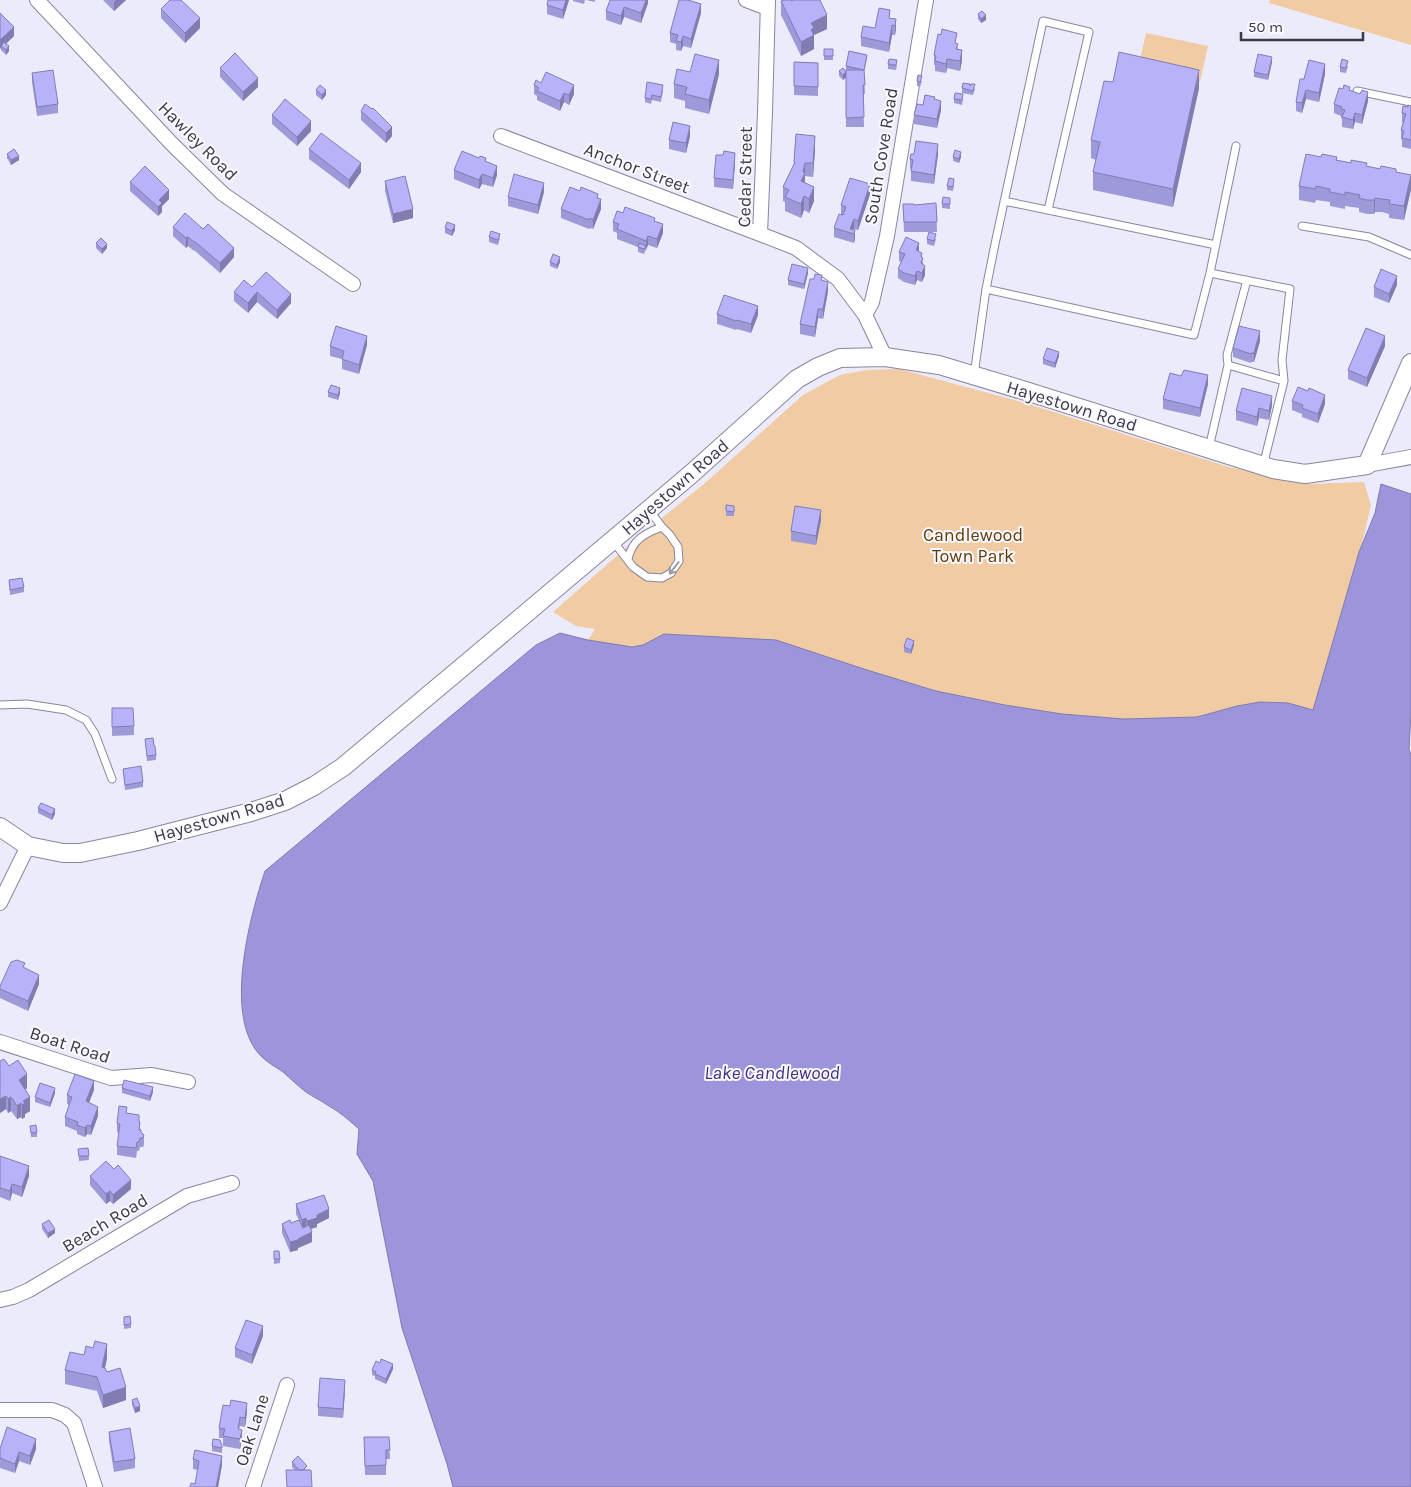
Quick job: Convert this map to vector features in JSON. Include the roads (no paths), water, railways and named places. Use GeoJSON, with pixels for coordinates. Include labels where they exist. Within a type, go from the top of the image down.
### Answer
{"type":"FeatureCollection","features":[{"type":"Feature","properties":{"kind":"street","name":"Hawley Road"},"geometry":{"type":"LineString","coordinates":[[37,0],[172,144],[223,194],[353,284]]}},
{"type":"Feature","properties":{"kind":"street"},"geometry":{"type":"LineString","coordinates":[[746,0],[768,4]]}},
{"type":"Feature","properties":{"kind":"street","name":"South Cove Road"},"geometry":{"type":"LineString","coordinates":[[866,315],[872,302],[887,236],[926,0]]}},
{"type":"Feature","properties":{"kind":"street","name":"Cedar Street"},"geometry":{"type":"LineString","coordinates":[[768,4],[766,114],[760,234],[796,248],[838,279],[866,315],[885,357]]}},
{"type":"Feature","properties":{"kind":"street","name":"Anchor Street"},"geometry":{"type":"LineString","coordinates":[[501,136],[760,234]]}},
{"type":"Feature","properties":{"kind":"street","name":"Hayestown Road"},"geometry":{"type":"LineString","coordinates":[[0,827],[28,846],[56,852],[80,853],[138,841],[251,812],[285,801],[314,786],[344,767],[648,510],[797,379],[818,367],[840,358],[885,357],[939,365],[1273,469],[1305,474],[1411,457]]}},
{"type":"Feature","properties":{"kind":"street"},"geometry":{"type":"LineString","coordinates":[[1367,465],[1411,363]]}},
{"type":"Feature","properties":{"kind":"street"},"geometry":{"type":"LineString","coordinates":[[0,903],[28,846]]}},
{"type":"Feature","properties":{"kind":"street","name":"Boat Road"},"geometry":{"type":"LineString","coordinates":[[0,1042],[110,1078],[152,1075],[188,1082]]}},
{"type":"Feature","properties":{"kind":"street","name":"Beach Road"},"geometry":{"type":"LineString","coordinates":[[0,1300],[29,1290],[188,1196],[232,1183]]}},
{"type":"Feature","properties":{"kind":"street","name":"Oak Lane"},"geometry":{"type":"LineString","coordinates":[[253,1487],[287,1385]]}},
{"type":"Feature","properties":{"kind":"street"},"geometry":{"type":"LineString","coordinates":[[0,1410],[52,1410],[64,1415],[74,1423],[95,1487]]}},
{"type":"Feature","properties":{"kind":"lane"},"geometry":{"type":"LineString","coordinates":[[974,375],[986,289],[1043,21],[1089,32],[1048,210]]}},
{"type":"Feature","properties":{"kind":"lane"},"geometry":{"type":"LineString","coordinates":[[1357,91],[1411,102]]}},
{"type":"Feature","properties":{"kind":"lane"},"geometry":{"type":"LineString","coordinates":[[986,289],[1194,335],[1210,273],[1236,146]]}},
{"type":"Feature","properties":{"kind":"lane"},"geometry":{"type":"LineString","coordinates":[[1004,201],[1216,244]]}},
{"type":"Feature","properties":{"kind":"lane"},"geometry":{"type":"LineString","coordinates":[[1302,226],[1369,237],[1411,255]]}},
{"type":"Feature","properties":{"kind":"lane"},"geometry":{"type":"LineString","coordinates":[[1210,273],[1290,289],[1282,360],[1284,381],[1263,466]]}},
{"type":"Feature","properties":{"kind":"lane"},"geometry":{"type":"LineString","coordinates":[[1208,449],[1228,365],[1227,355],[1247,280]]}},
{"type":"Feature","properties":{"kind":"lane"},"geometry":{"type":"LineString","coordinates":[[1228,365],[1284,381]]}},
{"type":"Feature","properties":{"kind":"lane"},"geometry":{"type":"LineString","coordinates":[[612,540],[633,567],[647,577],[662,578],[671,573],[679,561],[678,547],[648,510]]}},
{"type":"Feature","properties":{"kind":"lane"},"geometry":{"type":"LineString","coordinates":[[628,559],[630,549],[641,536],[662,527]]}},
{"type":"Feature","properties":{"kind":"lane"},"geometry":{"type":"LineString","coordinates":[[0,705],[26,704],[66,710],[86,720],[95,734],[112,779]]}},
{"type":"Feature","properties":{"kind":"water","name":"Lake Candlewood"},"geometry":{"type":"Polygon","coordinates":[[[1381,484],[1411,494],[1411,713],[1409,749],[1411,755],[1411,1487],[453,1487],[402,1328],[373,1181],[357,1154],[359,1129],[337,1111],[306,1092],[283,1072],[264,1059],[250,1040],[243,1018],[241,993],[247,940],[265,871],[536,645],[560,633],[588,640],[632,647],[643,645],[664,634],[776,640],[936,691],[1062,714],[1124,719],[1197,717],[1260,702],[1288,703],[1313,710],[1359,552],[1375,513],[1381,484]]]}},
{"type":"Feature","properties":{"kind":"park label","name":"Candlewood Town Park"},"geometry":{"type":"Point","coordinates":[973,545]}}]}
